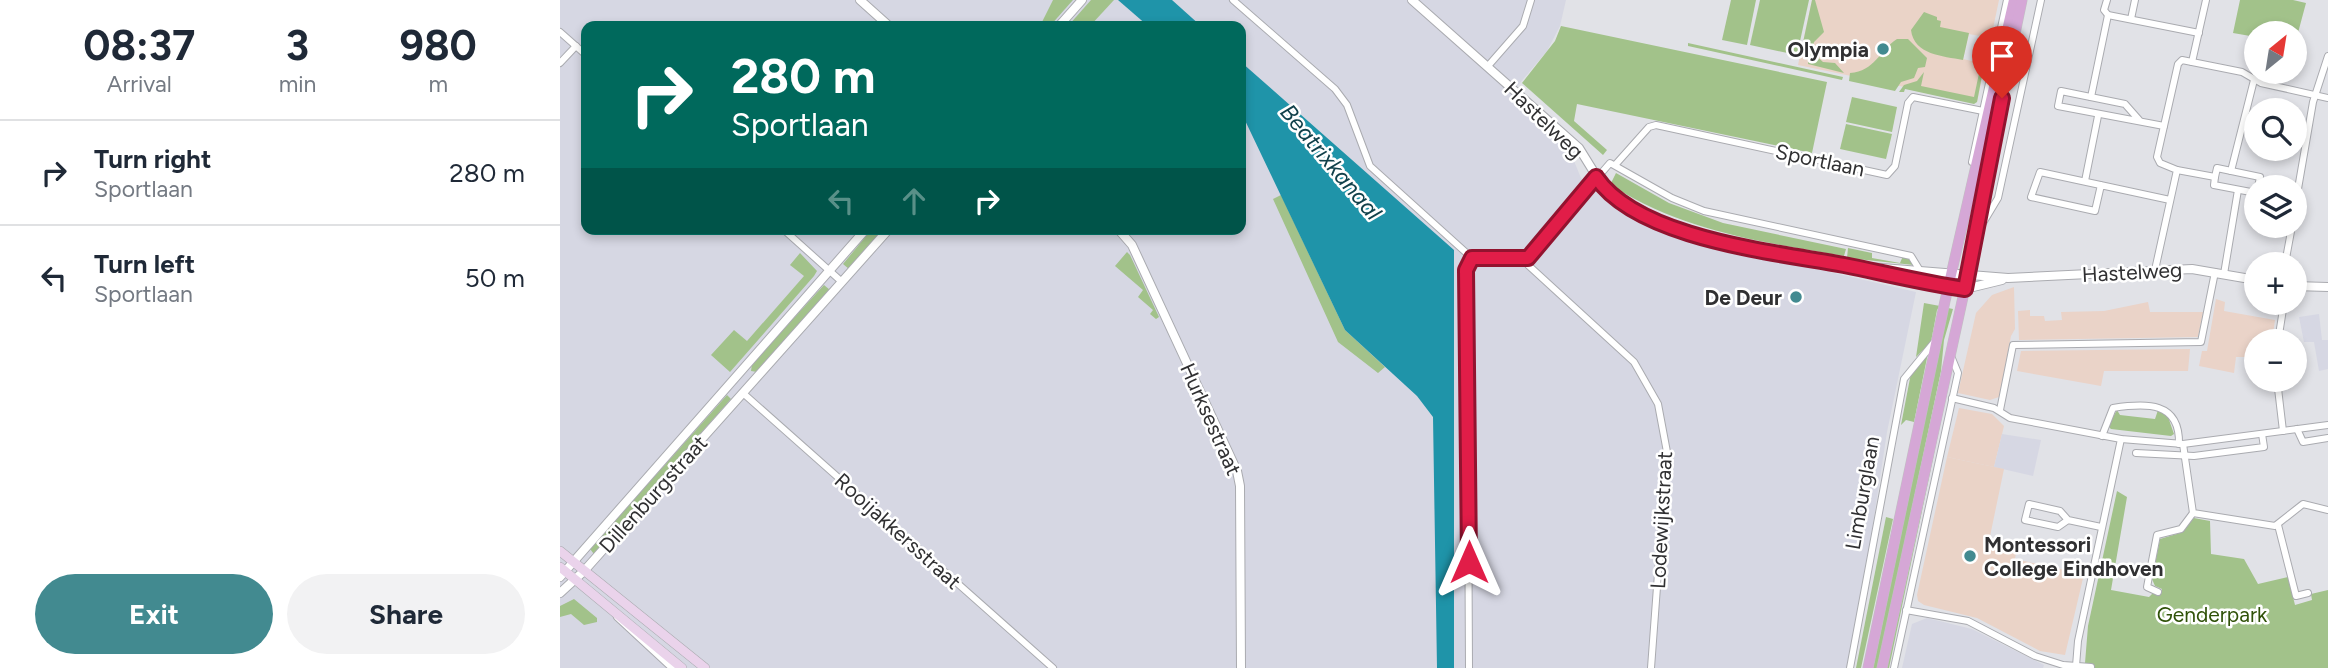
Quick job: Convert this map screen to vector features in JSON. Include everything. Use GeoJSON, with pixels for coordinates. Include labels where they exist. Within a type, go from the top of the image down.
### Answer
{"type":"FeatureCollection","features":[{"type":"Feature","properties":{"kind":"main road","name":"Limburglaan"},"geometry":{"type":"LineString","coordinates":[[1868,668],[1952,272],[1974,185],[2014,0]]}},
{"type":"Feature","properties":{"kind":"main road"},"geometry":{"type":"LineString","coordinates":[[1882,668],[1965,289],[2022,0]]}},
{"type":"Feature","properties":{"kind":"main road"},"geometry":{"type":"LineString","coordinates":[[560,551],[705,668]]}},
{"type":"Feature","properties":{"kind":"main road"},"geometry":{"type":"LineString","coordinates":[[561,572],[608,605],[682,668]]}},
{"type":"Feature","properties":{"kind":"street"},"geometry":{"type":"LineString","coordinates":[[860,0],[883,21]]}},
{"type":"Feature","properties":{"kind":"street"},"geometry":{"type":"LineString","coordinates":[[1233,0],[1335,89],[1347,105],[1370,166],[1472,258],[1528,258]]}},
{"type":"Feature","properties":{"kind":"street","name":"Hastelweg"},"geometry":{"type":"LineString","coordinates":[[1412,0],[1579,148],[1596,177],[1615,197],[1689,234],[1776,255],[1844,265],[1965,289],[2008,278]]}},
{"type":"Feature","properties":{"kind":"street"},"geometry":{"type":"LineString","coordinates":[[1488,66],[1524,26],[1531,0]]}},
{"type":"Feature","properties":{"kind":"street"},"geometry":{"type":"LineString","coordinates":[[1974,185],[1970,169],[2007,0]]}},
{"type":"Feature","properties":{"kind":"street"},"geometry":{"type":"LineString","coordinates":[[1973,242],[1998,198],[2041,0]]}},
{"type":"Feature","properties":{"kind":"street"},"geometry":{"type":"LineString","coordinates":[[2091,97],[2108,15],[2105,10],[2107,0]]}},
{"type":"Feature","properties":{"kind":"street"},"geometry":{"type":"LineString","coordinates":[[2131,19],[2135,0]]}},
{"type":"Feature","properties":{"kind":"street"},"geometry":{"type":"LineString","coordinates":[[2192,62],[2206,0]]}},
{"type":"Feature","properties":{"kind":"street"},"geometry":{"type":"LineString","coordinates":[[1063,21],[1081,1]]}},
{"type":"Feature","properties":{"kind":"street"},"geometry":{"type":"LineString","coordinates":[[2108,15],[2199,33]]}},
{"type":"Feature","properties":{"kind":"street"},"geometry":{"type":"LineString","coordinates":[[560,32],[581,50]]}},
{"type":"Feature","properties":{"kind":"street"},"geometry":{"type":"LineString","coordinates":[[560,63],[576,46]]}},
{"type":"Feature","properties":{"kind":"street"},"geometry":{"type":"LineString","coordinates":[[2301,175],[2315,94],[2328,56]]}},
{"type":"Feature","properties":{"kind":"street"},"geometry":{"type":"LineString","coordinates":[[2216,177],[2176,170],[2160,163],[2158,157],[2178,64],[2182,60],[2244,73]]}},
{"type":"Feature","properties":{"kind":"street"},"geometry":{"type":"LineString","coordinates":[[2231,171],[2253,84]]}},
{"type":"Feature","properties":{"kind":"street"},"geometry":{"type":"LineString","coordinates":[[2271,84],[2328,98]]}},
{"type":"Feature","properties":{"kind":"street"},"geometry":{"type":"LineString","coordinates":[[2140,121],[2125,104],[2061,91],[2058,106],[2098,116],[2164,126]]}},
{"type":"Feature","properties":{"kind":"street","name":"Sportlaan"},"geometry":{"type":"LineString","coordinates":[[1528,258],[1596,177],[1649,127],[1656,125],[1887,175],[1895,166],[1908,103],[1913,97],[1983,111]]}},
{"type":"Feature","properties":{"kind":"street"},"geometry":{"type":"LineString","coordinates":[[2085,181],[2098,116]]}},
{"type":"Feature","properties":{"kind":"street"},"geometry":{"type":"LineString","coordinates":[[1613,163],[1651,187],[1704,211],[1911,256],[1919,269]]}},
{"type":"Feature","properties":{"kind":"street"},"geometry":{"type":"LineString","coordinates":[[2244,191],[2214,185],[2217,168],[2250,175]]}},
{"type":"Feature","properties":{"kind":"street"},"geometry":{"type":"LineString","coordinates":[[2155,270],[2176,170]]}},
{"type":"Feature","properties":{"kind":"street"},"geometry":{"type":"LineString","coordinates":[[2101,185],[2095,211],[2031,197],[2040,172],[2085,181],[2170,200]]}},
{"type":"Feature","properties":{"kind":"street"},"geometry":{"type":"LineString","coordinates":[[2000,410],[2013,345],[2200,343],[2204,337],[2220,273],[2238,190]]}},
{"type":"Feature","properties":{"kind":"street"},"geometry":{"type":"LineString","coordinates":[[790,235],[842,282]]}},
{"type":"Feature","properties":{"kind":"street","name":"Dillenburgstraat"},"geometry":{"type":"LineString","coordinates":[[561,572],[733,384],[861,235]]}},
{"type":"Feature","properties":{"kind":"street","name":"Dillenburgstraat"},"geometry":{"type":"LineString","coordinates":[[560,593],[584,571],[884,235]]}},
{"type":"Feature","properties":{"kind":"street","name":"Hurksestraat"},"geometry":{"type":"LineString","coordinates":[[1123,235],[1132,245],[1237,471],[1240,486],[1241,668]]}},
{"type":"Feature","properties":{"kind":"street"},"geometry":{"type":"LineString","coordinates":[[1469,668],[1466,270],[1472,258]]}},
{"type":"Feature","properties":{"kind":"street","name":"Lodewijkstraat"},"geometry":{"type":"LineString","coordinates":[[1528,258],[1528,265],[1634,362],[1658,404],[1667,452],[1651,668]]}},
{"type":"Feature","properties":{"kind":"street","name":"Hastelweg"},"geometry":{"type":"LineString","coordinates":[[1844,265],[2008,278],[2192,269],[2244,278]]}},
{"type":"Feature","properties":{"kind":"street"},"geometry":{"type":"LineString","coordinates":[[2307,286],[2328,287]]}},
{"type":"Feature","properties":{"kind":"street","name":"Limburglaan"},"geometry":{"type":"LineString","coordinates":[[1850,668],[1904,379],[1911,367],[1939,338]]}},
{"type":"Feature","properties":{"kind":"street"},"geometry":{"type":"LineString","coordinates":[[1894,668],[1958,373],[1950,354]]}},
{"type":"Feature","properties":{"kind":"street"},"geometry":{"type":"LineString","coordinates":[[733,384],[744,394]]}},
{"type":"Feature","properties":{"kind":"street"},"geometry":{"type":"LineString","coordinates":[[2278,392],[2283,431]]}},
{"type":"Feature","properties":{"kind":"street","name":"Rooijakkersstraat"},"geometry":{"type":"LineString","coordinates":[[744,394],[1053,668]]}},
{"type":"Feature","properties":{"kind":"street"},"geometry":{"type":"LineString","coordinates":[[1952,398],[2000,410],[2010,418],[2120,439],[2181,444],[2328,425]]}},
{"type":"Feature","properties":{"kind":"street"},"geometry":{"type":"LineString","coordinates":[[2102,436],[2113,408],[2163,407],[2170,412],[2184,456],[2193,513],[2181,529],[2157,535],[2147,587],[2158,592]]}},
{"type":"Feature","properties":{"kind":"street"},"geometry":{"type":"LineString","coordinates":[[2297,429],[2303,442],[2328,438]]}},
{"type":"Feature","properties":{"kind":"street"},"geometry":{"type":"LineString","coordinates":[[2136,453],[2184,456],[2264,447],[2262,434]]}},
{"type":"Feature","properties":{"kind":"street"},"geometry":{"type":"LineString","coordinates":[[2076,666],[2120,439]]}},
{"type":"Feature","properties":{"kind":"street"},"geometry":{"type":"LineString","coordinates":[[2068,520],[2058,527],[2025,520],[2029,504],[2060,510],[2068,520],[2101,527]]}},
{"type":"Feature","properties":{"kind":"street"},"geometry":{"type":"LineString","coordinates":[[2193,513],[2278,525],[2303,504],[2328,510]]}},
{"type":"Feature","properties":{"kind":"street"},"geometry":{"type":"LineString","coordinates":[[2278,525],[2295,596],[2308,593]]}},
{"type":"Feature","properties":{"kind":"street"},"geometry":{"type":"LineString","coordinates":[[608,605],[623,626],[672,668]]}},
{"type":"Feature","properties":{"kind":"street"},"geometry":{"type":"LineString","coordinates":[[1906,610],[1968,621],[2035,656],[2091,667]]}},
{"type":"Feature","properties":{"kind":"shaded area"},"geometry":{"type":"Polygon","coordinates":[[[560,0],[1566,0],[1560,26],[1547,51],[1514,90],[1562,132],[1581,178],[1597,192],[1635,215],[1688,239],[1916,292],[1887,432],[1851,668],[560,668],[560,0]]]}},
{"type":"Feature","properties":{"kind":"shaded area","name":"Olympia"},"geometry":{"type":"Polygon","coordinates":[[[1812,0],[1999,0],[1991,38],[1969,34],[1963,59],[1985,64],[1977,102],[1798,65],[1812,0]]]}},
{"type":"Feature","properties":{"kind":"shaded area"},"geometry":{"type":"Polygon","coordinates":[[[2014,287],[2015,329],[2011,336],[1999,397],[1990,400],[1958,393],[1976,313],[1992,295],[2014,287]]]}},
{"type":"Feature","properties":{"kind":"shaded area"},"geometry":{"type":"Polygon","coordinates":[[[2216,299],[2225,302],[2224,311],[2275,320],[2274,329],[2244,329],[2244,357],[2236,357],[2234,373],[2199,366],[2202,351],[2207,351],[2216,299]]]}},
{"type":"Feature","properties":{"kind":"shaded area"},"geometry":{"type":"Polygon","coordinates":[[[2148,302],[2150,312],[2203,312],[2198,337],[2019,340],[2018,311],[2030,310],[2030,316],[2044,316],[2045,321],[2062,320],[2061,312],[2104,311],[2148,302]]]}},
{"type":"Feature","properties":{"kind":"shaded area"},"geometry":{"type":"Polygon","coordinates":[[[2319,314],[2322,340],[2328,340],[2328,369],[2319,371],[2314,342],[2307,342],[2307,329],[2301,329],[2299,317],[2319,314]]]}},
{"type":"Feature","properties":{"kind":"shaded area"},"geometry":{"type":"Polygon","coordinates":[[[2190,349],[2188,371],[2104,371],[2101,386],[2017,371],[2021,351],[2190,349]]]}},
{"type":"Feature","properties":{"kind":"shaded area"},"geometry":{"type":"Polygon","coordinates":[[[1959,408],[1992,414],[2004,426],[1994,467],[1947,457],[1959,408]]]}},
{"type":"Feature","properties":{"kind":"shaded area"},"geometry":{"type":"Polygon","coordinates":[[[2002,434],[2041,440],[2033,476],[1994,467],[2002,434]]]}},
{"type":"Feature","properties":{"kind":"shaded area","name":"Montessori College Eindhoven"},"geometry":{"type":"Polygon","coordinates":[[[1947,457],[2004,469],[1988,546],[2016,553],[2015,559],[2084,574],[2065,655],[2040,651],[1977,618],[1924,605],[1918,601],[1917,595],[1947,457]]]}},
{"type":"Feature","properties":{"kind":"shaded area"},"geometry":{"type":"Polygon","coordinates":[[[1927,618],[1972,629],[2044,665],[2043,668],[1902,668],[1912,624],[1927,618]]]}},
{"type":"Feature","properties":{"kind":"green space"},"geometry":{"type":"Polygon","coordinates":[[[1053,0],[1073,0],[1054,21],[1042,21],[1053,0]]]}},
{"type":"Feature","properties":{"kind":"green space"},"geometry":{"type":"Polygon","coordinates":[[[1091,0],[1114,0],[1095,21],[1072,21],[1091,0]]]}},
{"type":"Feature","properties":{"kind":"green space"},"geometry":{"type":"Polygon","coordinates":[[[1731,0],[1756,0],[1747,45],[1722,40],[1731,0]]]}},
{"type":"Feature","properties":{"kind":"green space"},"geometry":{"type":"Polygon","coordinates":[[[1760,0],[1809,0],[1797,55],[1750,45],[1760,0]]]}},
{"type":"Feature","properties":{"kind":"green space"},"geometry":{"type":"Polygon","coordinates":[[[1812,0],[1815,0],[1824,32],[1814,42],[1811,51],[1823,62],[1835,63],[1844,73],[1808,64],[1809,55],[1801,52],[1812,0]]]}},
{"type":"Feature","properties":{"kind":"green space"},"geometry":{"type":"Polygon","coordinates":[[[2240,0],[2293,0],[2306,3],[2301,21],[2244,21],[2244,35],[2233,33],[2240,0]]]}},
{"type":"Feature","properties":{"kind":"green space"},"geometry":{"type":"Polygon","coordinates":[[[1924,12],[1937,17],[1937,20],[1941,21],[1940,27],[1969,33],[1963,60],[1931,53],[1918,45],[1911,30],[1924,12]]]}},
{"type":"Feature","properties":{"kind":"green space"},"geometry":{"type":"Polygon","coordinates":[[[1561,26],[1827,82],[1812,153],[1577,104],[1574,121],[1607,150],[1603,155],[1522,83],[1555,41],[1561,26]]]}},
{"type":"Feature","properties":{"kind":"green space"},"geometry":{"type":"Polygon","coordinates":[[[1897,39],[1908,39],[1927,58],[1925,67],[1918,68],[1914,78],[1901,82],[1895,91],[1849,81],[1850,73],[1871,65],[1897,39]]]}},
{"type":"Feature","properties":{"kind":"green space"},"geometry":{"type":"Polygon","coordinates":[[[1688,43],[1843,77],[1842,80],[1688,46],[1688,43]]]}},
{"type":"Feature","properties":{"kind":"green space"},"geometry":{"type":"Polygon","coordinates":[[[1981,64],[1984,65],[1977,102],[1974,104],[1905,89],[1904,92],[1899,92],[1904,85],[1917,81],[1924,72],[1921,86],[1974,97],[1981,64]]]}},
{"type":"Feature","properties":{"kind":"green space"},"geometry":{"type":"Polygon","coordinates":[[[1852,97],[1897,107],[1892,132],[1846,122],[1852,97]]]}},
{"type":"Feature","properties":{"kind":"green space"},"geometry":{"type":"Polygon","coordinates":[[[1846,124],[1892,134],[1886,159],[1840,149],[1846,124]]]}},
{"type":"Feature","properties":{"kind":"green space"},"geometry":{"type":"Polygon","coordinates":[[[1616,173],[1669,203],[1723,223],[1846,249],[1844,256],[1755,240],[1669,215],[1614,187],[1611,183],[1616,173]]]}},
{"type":"Feature","properties":{"kind":"green space"},"geometry":{"type":"Polygon","coordinates":[[[1281,195],[1345,330],[1385,367],[1378,373],[1338,342],[1273,199],[1281,195]]]}},
{"type":"Feature","properties":{"kind":"green space"},"geometry":{"type":"Polygon","coordinates":[[[867,235],[878,235],[849,269],[843,264],[867,235]]]}},
{"type":"Feature","properties":{"kind":"green space"},"geometry":{"type":"Polygon","coordinates":[[[1848,248],[1872,253],[1872,258],[1900,263],[1903,256],[1908,257],[1914,265],[1847,258],[1848,248]]]}},
{"type":"Feature","properties":{"kind":"green space"},"geometry":{"type":"Polygon","coordinates":[[[1127,252],[1159,317],[1156,319],[1150,314],[1153,310],[1138,297],[1143,290],[1115,266],[1127,252]]]}},
{"type":"Feature","properties":{"kind":"green space"},"geometry":{"type":"Polygon","coordinates":[[[800,253],[817,271],[730,372],[711,355],[734,330],[747,341],[804,276],[790,265],[800,253]]]}},
{"type":"Feature","properties":{"kind":"green space"},"geometry":{"type":"Polygon","coordinates":[[[824,285],[830,290],[757,372],[751,371],[752,364],[824,285]]]}},
{"type":"Feature","properties":{"kind":"green space"},"geometry":{"type":"Polygon","coordinates":[[[1924,303],[1940,306],[1931,342],[1916,357],[1924,303]]]}},
{"type":"Feature","properties":{"kind":"green space"},"geometry":{"type":"Polygon","coordinates":[[[1948,308],[1953,309],[1944,340],[1941,371],[1878,668],[1873,668],[1948,308]]]}},
{"type":"Feature","properties":{"kind":"green space"},"geometry":{"type":"Polygon","coordinates":[[[1928,353],[1914,422],[1906,420],[1901,425],[1911,373],[1928,353]]]}},
{"type":"Feature","properties":{"kind":"green space"},"geometry":{"type":"Polygon","coordinates":[[[1952,368],[1889,668],[1885,668],[1952,368]]]}},
{"type":"Feature","properties":{"kind":"green space"},"geometry":{"type":"Polygon","coordinates":[[[727,395],[731,399],[594,554],[590,549],[727,395]]]}},
{"type":"Feature","properties":{"kind":"green space"},"geometry":{"type":"Polygon","coordinates":[[[2117,410],[2120,415],[2155,419],[2158,410],[2167,414],[2174,434],[2171,436],[2111,429],[2108,426],[2117,410]]]}},
{"type":"Feature","properties":{"kind":"green space","name":"Genderpark"},"geometry":{"type":"Polygon","coordinates":[[[2117,491],[2127,497],[2111,590],[2149,597],[2153,593],[2161,594],[2162,589],[2155,586],[2152,579],[2160,539],[2180,533],[2194,518],[2210,521],[2211,554],[2244,559],[2258,584],[2288,577],[2295,605],[2312,600],[2311,594],[2328,590],[2328,668],[2093,668],[2093,664],[2085,663],[2088,626],[2117,491]]]}},
{"type":"Feature","properties":{"kind":"green space"},"geometry":{"type":"Polygon","coordinates":[[[1886,517],[1893,519],[1861,668],[1856,668],[1886,517]]]}},
{"type":"Feature","properties":{"kind":"green space"},"geometry":{"type":"Polygon","coordinates":[[[574,599],[597,618],[597,622],[584,625],[571,614],[560,617],[560,606],[574,599]]]}},
{"type":"Feature","properties":{"kind":"water"},"geometry":{"type":"Polygon","coordinates":[[[1118,0],[1172,0],[1195,21],[1142,21],[1118,0]]]}},
{"type":"Feature","properties":{"kind":"water","name":"Beatrixkanaal"},"geometry":{"type":"Polygon","coordinates":[[[1246,66],[1454,250],[1454,668],[1437,668],[1433,417],[1417,396],[1345,330],[1246,122],[1246,66]]]}},
{"type":"Feature","properties":{"kind":"place","name":"Olympia"},"geometry":{"type":"Point","coordinates":[1883,49]}},
{"type":"Feature","properties":{"kind":"place","name":"De Deur"},"geometry":{"type":"Point","coordinates":[1796,297]}},
{"type":"Feature","properties":{"kind":"place","name":"Montessori College Eindhoven"},"geometry":{"type":"Point","coordinates":[1970,556]}},
{"type":"Feature","properties":{"kind":"route"},"geometry":{"type":"LineString","coordinates":[[1469,562],[1466,270],[1472,258],[1528,258],[1596,177],[1605,190],[1658,221],[1715,242],[1965,289],[1976,220],[2002,98]]}}]}
